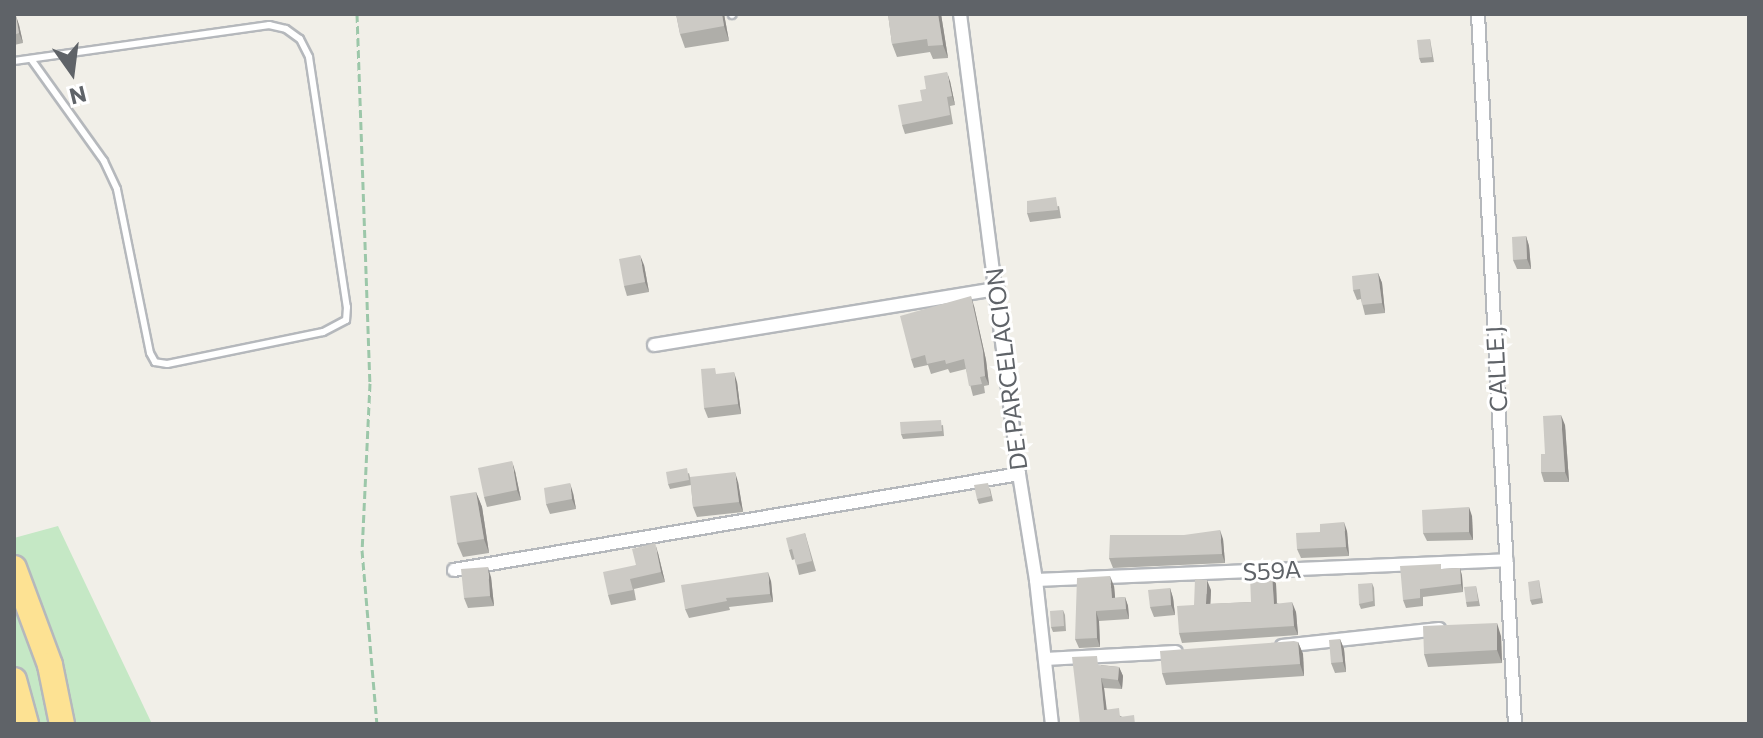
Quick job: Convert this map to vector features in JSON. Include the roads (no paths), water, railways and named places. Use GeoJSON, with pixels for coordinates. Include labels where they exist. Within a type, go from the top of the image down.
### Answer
{"type":"FeatureCollection","features":[{"type":"Feature","properties":{"kind":"highway"},"geometry":{"type":"LineString","coordinates":[[14,568],[50,665],[62,724]]}},
{"type":"Feature","properties":{"kind":"highway"},"geometry":{"type":"LineString","coordinates":[[14,680],[26,724]]}},
{"type":"Feature","properties":{"kind":"street","name":"DE PARCELACION"},"geometry":{"type":"LineString","coordinates":[[960,14],[1019,474],[1036,580],[1052,724]]}},
{"type":"Feature","properties":{"kind":"street","name":"CALLE J"},"geometry":{"type":"LineString","coordinates":[[1478,14],[1515,724]]}},
{"type":"Feature","properties":{"kind":"street"},"geometry":{"type":"LineString","coordinates":[[654,345],[997,289]]}},
{"type":"Feature","properties":{"kind":"street"},"geometry":{"type":"LineString","coordinates":[[454,570],[1019,474]]}},
{"type":"Feature","properties":{"kind":"street","name":"S59A"},"geometry":{"type":"LineString","coordinates":[[1036,580],[1507,560]]}},
{"type":"Feature","properties":{"kind":"street"},"geometry":{"type":"LineString","coordinates":[[1494,624],[1510,622]]}},
{"type":"Feature","properties":{"kind":"street"},"geometry":{"type":"LineString","coordinates":[[1273,647],[1447,629]]}},
{"type":"Feature","properties":{"kind":"street"},"geometry":{"type":"LineString","coordinates":[[1045,659],[1197,651]]}},
{"type":"Feature","properties":{"kind":"lane"},"geometry":{"type":"LineString","coordinates":[[14,61],[269,25],[286,29],[300,39],[309,57],[347,307],[346,320],[323,332],[167,364],[155,362],[150,353],[117,189],[104,161],[31,59]]}}]}
